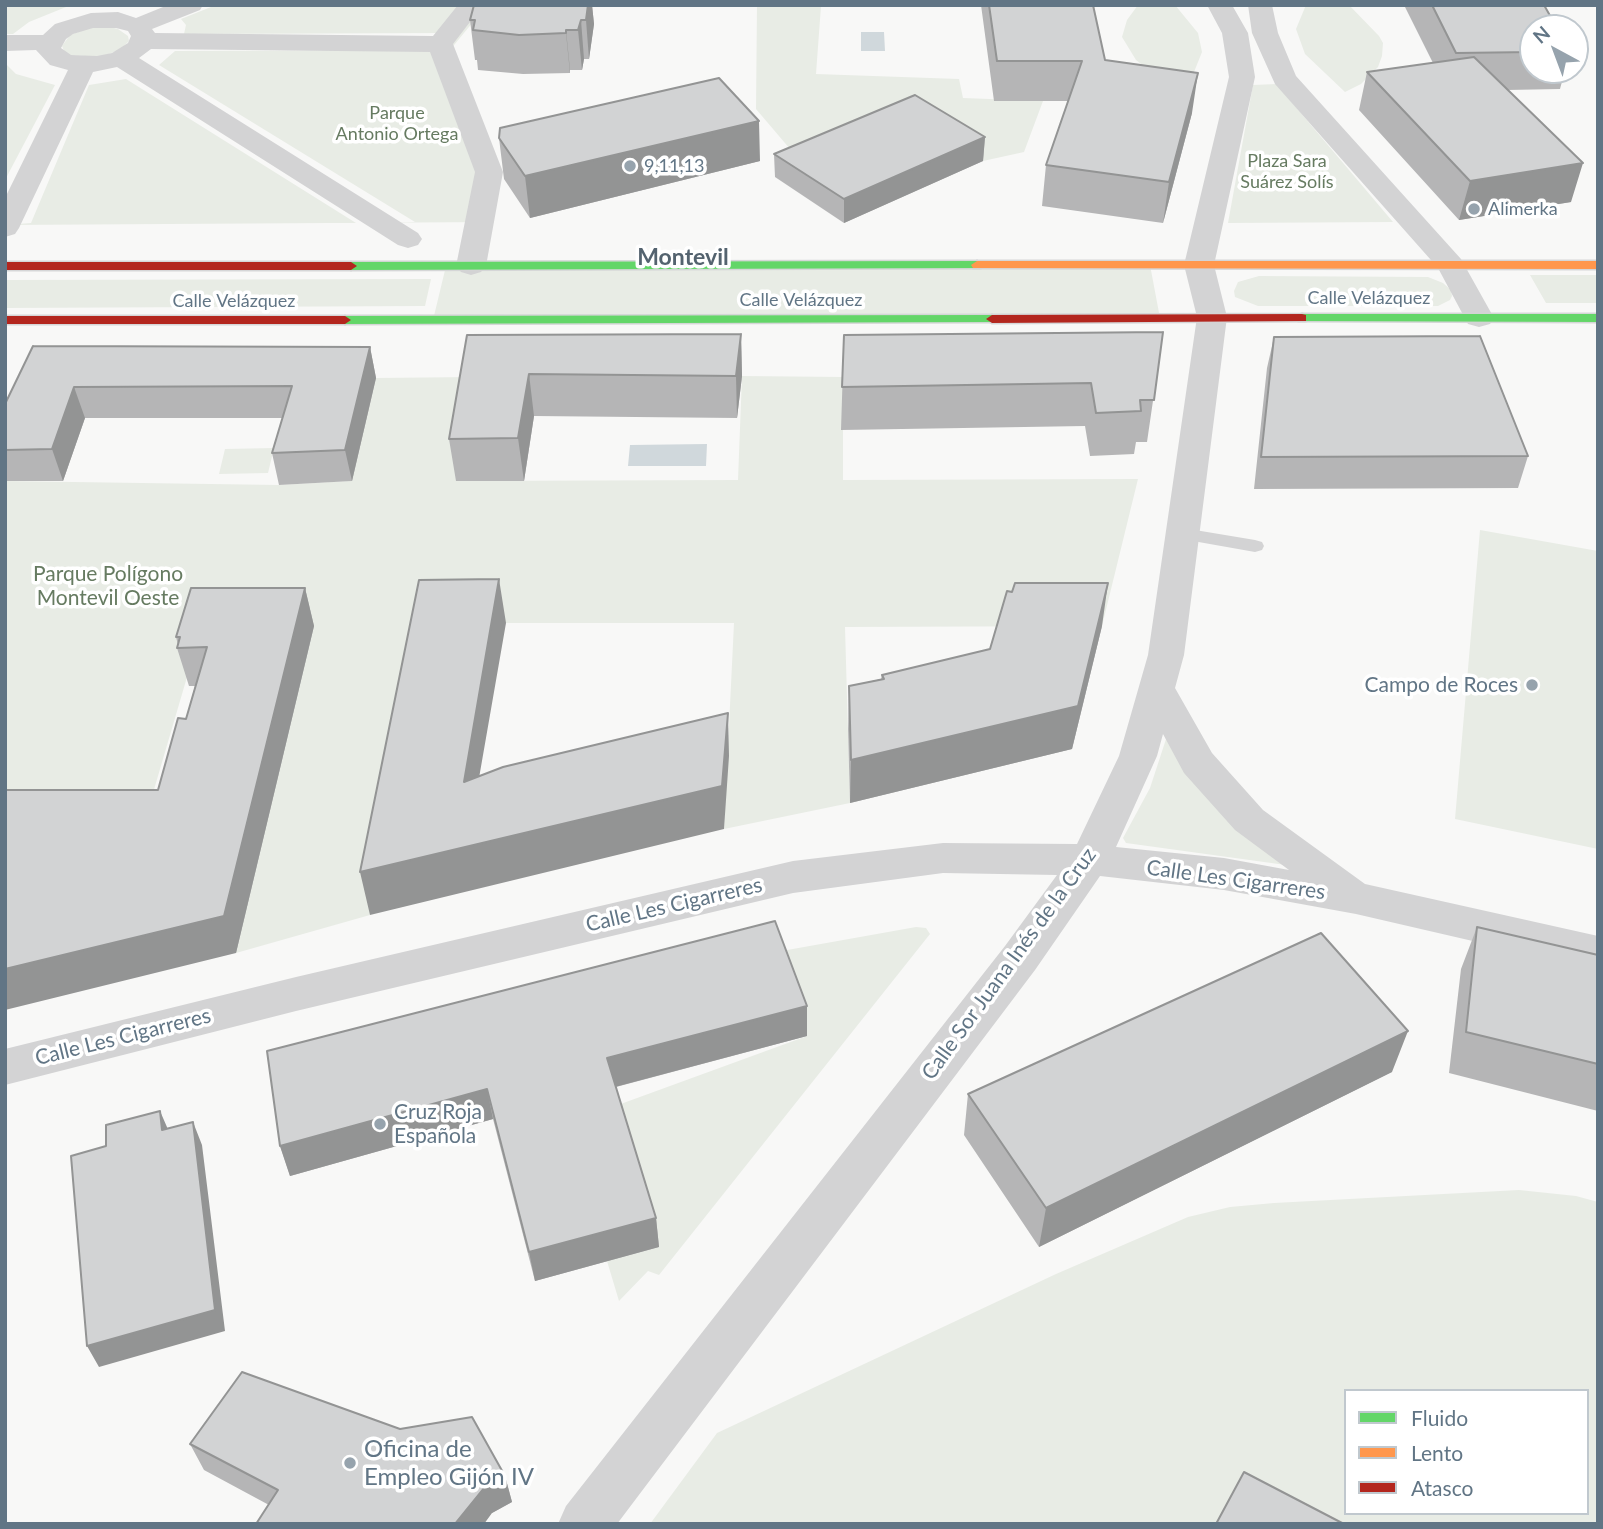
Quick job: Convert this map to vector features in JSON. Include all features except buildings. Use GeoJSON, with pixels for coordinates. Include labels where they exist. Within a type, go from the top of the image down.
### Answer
{"type":"FeatureCollection","features":[{"type":"Feature","properties":{"kind":"street"},"geometry":{"type":"LineString","coordinates":[[191,5],[140,34],[131,53],[121,58],[84,64],[59,60],[48,49],[50,42],[64,29],[110,13],[140,34],[440,44]]}},
{"type":"Feature","properties":{"kind":"street"},"geometry":{"type":"LineString","coordinates":[[440,44],[471,5]]}},
{"type":"Feature","properties":{"kind":"street"},"geometry":{"type":"LineString","coordinates":[[1199,265],[1242,77],[1236,33],[1219,5]]}},
{"type":"Feature","properties":{"kind":"street"},"geometry":{"type":"LineString","coordinates":[[1260,5],[1265,33],[1284,78],[1451,265],[1479,318]]}},
{"type":"Feature","properties":{"kind":"street"},"geometry":{"type":"LineString","coordinates":[[5,43],[50,42]]}},
{"type":"Feature","properties":{"kind":"street"},"geometry":{"type":"LineString","coordinates":[[440,44],[489,172],[472,253]]}},
{"type":"Feature","properties":{"kind":"street"},"geometry":{"type":"LineString","coordinates":[[121,58],[408,239]]}},
{"type":"Feature","properties":{"kind":"street"},"geometry":{"type":"LineString","coordinates":[[5,228],[84,64]]}},
{"type":"Feature","properties":{"kind":"street","name":"Calle Velázquez"},"geometry":{"type":"LineString","coordinates":[[5,266],[472,253],[1199,265],[1598,265]]}},
{"type":"Feature","properties":{"kind":"street","name":"Calle Sor Juana Inés de la Cruz"},"geometry":{"type":"LineString","coordinates":[[583,1524],[1020,958],[1090,860],[1138,756],[1166,655],[1212,317],[1199,265]]}},
{"type":"Feature","properties":{"kind":"street","name":"Calle Velázquez"},"geometry":{"type":"LineString","coordinates":[[5,320],[1598,318]]}},
{"type":"Feature","properties":{"kind":"street","name":"Calle Les Cigarreres"},"geometry":{"type":"LineString","coordinates":[[1158,691],[1198,763],[1249,820],[1356,898]]}},
{"type":"Feature","properties":{"kind":"street","name":"Calle Les Cigarreres"},"geometry":{"type":"LineString","coordinates":[[5,1068],[296,994],[793,877],[943,858],[1090,860],[1224,874],[1356,898],[1598,953]]}},
{"type":"Feature","properties":{"kind":"lane"},"geometry":{"type":"LineString","coordinates":[[1183,534],[1255,546]]}},
{"type":"Feature","properties":{"kind":"green space"},"geometry":{"type":"Polygon","coordinates":[[[5,5],[71,5],[29,22],[13,34],[5,34],[5,5]]]}},
{"type":"Feature","properties":{"kind":"green space","name":"Parque Antonio Ortega"},"geometry":{"type":"Polygon","coordinates":[[[216,5],[487,5],[450,50],[493,222],[371,223],[415,222],[159,65],[175,51],[443,50],[449,33],[184,34],[186,25],[181,19],[216,5]]]}},
{"type":"Feature","properties":{"kind":"green space"},"geometry":{"type":"Polygon","coordinates":[[[757,5],[958,5],[821,6],[816,74],[959,79],[963,98],[1043,101],[1024,152],[983,161],[913,118],[796,156],[756,109],[757,5]]]}},
{"type":"Feature","properties":{"kind":"green space"},"geometry":{"type":"Polygon","coordinates":[[[1138,5],[1175,5],[1198,33],[1202,52],[1188,87],[1158,77],[1136,60],[1122,37],[1127,20],[1138,5]]]}},
{"type":"Feature","properties":{"kind":"green space"},"geometry":{"type":"Polygon","coordinates":[[[1306,5],[1349,5],[1379,36],[1383,43],[1378,67],[1361,84],[1345,92],[1305,54],[1296,29],[1306,5]]]}},
{"type":"Feature","properties":{"kind":"green space"},"geometry":{"type":"Polygon","coordinates":[[[110,27],[128,36],[129,41],[120,50],[100,57],[69,55],[64,51],[62,46],[70,35],[89,28],[110,27]]]}},
{"type":"Feature","properties":{"kind":"green space"},"geometry":{"type":"Polygon","coordinates":[[[5,63],[16,74],[55,85],[5,180],[5,63]]]}},
{"type":"Feature","properties":{"kind":"green space"},"geometry":{"type":"Polygon","coordinates":[[[126,79],[356,223],[5,225],[31,223],[89,85],[126,79]]]}},
{"type":"Feature","properties":{"kind":"green space","name":"Plaza Sara Suárez Solís"},"geometry":{"type":"Polygon","coordinates":[[[1277,84],[1393,222],[1228,223],[1253,85],[1277,84]]]}},
{"type":"Feature","properties":{"kind":"green space"},"geometry":{"type":"Polygon","coordinates":[[[1150,265],[1160,318],[433,320],[446,266],[1150,265]]]}},
{"type":"Feature","properties":{"kind":"green space"},"geometry":{"type":"Polygon","coordinates":[[[1530,275],[1598,275],[1598,303],[1546,303],[1530,275]]]}},
{"type":"Feature","properties":{"kind":"green space"},"geometry":{"type":"Polygon","coordinates":[[[1259,276],[1428,277],[1443,283],[1451,290],[1452,296],[1438,306],[1258,306],[1235,297],[1234,291],[1238,282],[1259,276]]]}},
{"type":"Feature","properties":{"kind":"green space"},"geometry":{"type":"Polygon","coordinates":[[[431,279],[425,306],[5,308],[5,280],[431,279]]]}},
{"type":"Feature","properties":{"kind":"green space","name":"Parque Polígono Montevil Oeste"},"geometry":{"type":"Polygon","coordinates":[[[742,376],[843,377],[843,480],[1138,479],[1102,626],[845,627],[850,803],[724,829],[734,623],[427,623],[370,915],[236,953],[202,626],[143,827],[5,828],[5,481],[279,485],[351,481],[376,378],[473,377],[456,481],[738,480],[742,376]]]}},
{"type":"Feature","properties":{"kind":"green space"},"geometry":{"type":"Polygon","coordinates":[[[274,448],[268,473],[219,474],[225,449],[274,448]]]}},
{"type":"Feature","properties":{"kind":"green space","name":"Campo de Roces"},"geometry":{"type":"Polygon","coordinates":[[[1480,530],[1598,551],[1598,849],[1455,819],[1480,530]]]}},
{"type":"Feature","properties":{"kind":"green space"},"geometry":{"type":"Polygon","coordinates":[[[1168,733],[1293,866],[1126,843],[1123,838],[1150,788],[1168,733]]]}},
{"type":"Feature","properties":{"kind":"green space"},"geometry":{"type":"Polygon","coordinates":[[[916,927],[926,928],[930,934],[659,1275],[648,1271],[619,1301],[607,1261],[659,1247],[596,1113],[807,1036],[776,952],[916,927]]]}},
{"type":"Feature","properties":{"kind":"green space"},"geometry":{"type":"Polygon","coordinates":[[[1519,1190],[1576,1196],[1598,1202],[1598,1524],[650,1524],[717,1433],[1056,1274],[1188,1217],[1230,1207],[1519,1190]]]}},
{"type":"Feature","properties":{"kind":"shaded area"},"geometry":{"type":"Polygon","coordinates":[[[861,32],[884,32],[885,51],[861,51],[861,32]]]}},
{"type":"Feature","properties":{"kind":"shaded area"},"geometry":{"type":"Polygon","coordinates":[[[707,444],[706,466],[628,466],[630,445],[707,444]]]}},
{"type":"Feature","properties":{"kind":"traffic: fast"},"geometry":{"type":"LineString","coordinates":[[351,266],[977,265]]}},
{"type":"Feature","properties":{"kind":"traffic: fast"},"geometry":{"type":"LineString","coordinates":[[1302,318],[1598,318]]}},
{"type":"Feature","properties":{"kind":"traffic: fast"},"geometry":{"type":"LineString","coordinates":[[345,320],[992,319]]}},
{"type":"Feature","properties":{"kind":"traffic: slow"},"geometry":{"type":"LineString","coordinates":[[977,265],[1598,265]]}},
{"type":"Feature","properties":{"kind":"traffic: jam"},"geometry":{"type":"LineString","coordinates":[[5,266],[351,266]]}},
{"type":"Feature","properties":{"kind":"traffic: jam"},"geometry":{"type":"LineString","coordinates":[[992,319],[1302,318]]}},
{"type":"Feature","properties":{"kind":"traffic: jam"},"geometry":{"type":"LineString","coordinates":[[5,320],[345,320]]}},
{"type":"Feature","properties":{"kind":"place","name":"9,11,13"},"geometry":{"type":"Point","coordinates":[630,166]}},
{"type":"Feature","properties":{"kind":"place","name":"Alimerka"},"geometry":{"type":"Point","coordinates":[1474,209]}},
{"type":"Feature","properties":{"kind":"place","name":"Campo de Roces"},"geometry":{"type":"Point","coordinates":[1532,685]}},
{"type":"Feature","properties":{"kind":"place","name":"Cruz Roja Española"},"geometry":{"type":"Point","coordinates":[380,1124]}},
{"type":"Feature","properties":{"kind":"place","name":"Oficina de Empleo Gijón IV"},"geometry":{"type":"Point","coordinates":[350,1463]}},
{"type":"Feature","properties":{"kind":"district","name":"Montevil"},"geometry":{"type":"Point","coordinates":[683,258]}}]}
